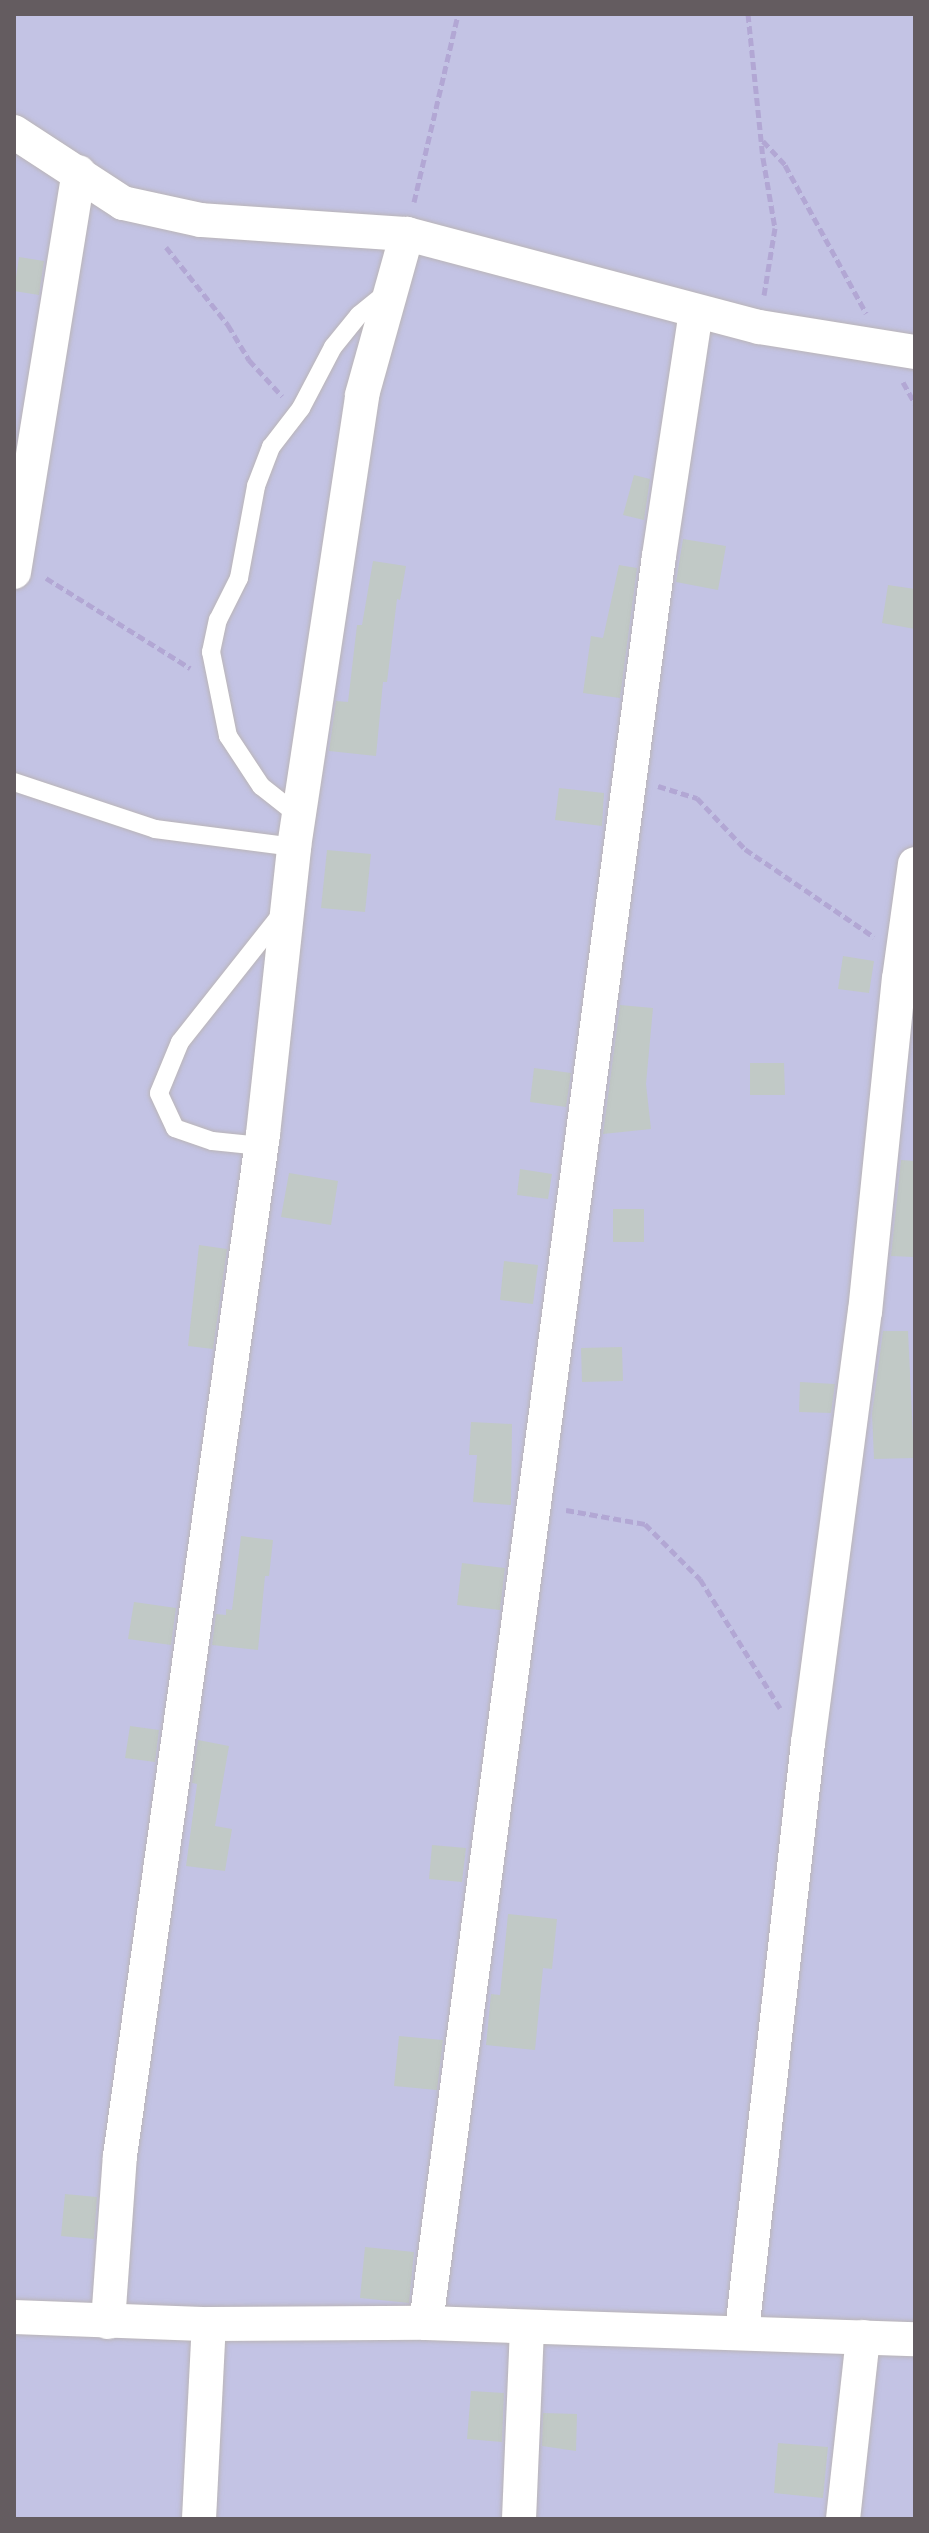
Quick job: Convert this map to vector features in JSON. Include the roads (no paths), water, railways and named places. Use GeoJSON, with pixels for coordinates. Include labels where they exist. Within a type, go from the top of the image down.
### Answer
{"type":"FeatureCollection","features":[{"type":"Feature","properties":{"kind":"street"},"geometry":{"type":"LineString","coordinates":[[14,132],[123,203],[201,220],[407,234],[759,327],[898,350]]}},
{"type":"Feature","properties":{"kind":"street"},"geometry":{"type":"LineString","coordinates":[[15,566],[79,172]]}},
{"type":"Feature","properties":{"kind":"street"},"geometry":{"type":"LineString","coordinates":[[108,2322],[120,2156],[153,1943],[261,1146],[296,832],[362,395],[407,234]]}},
{"type":"Feature","properties":{"kind":"street"},"geometry":{"type":"LineString","coordinates":[[426,2323],[629,777],[696,312]]}},
{"type":"Feature","properties":{"kind":"street"},"geometry":{"type":"LineString","coordinates":[[742,2331],[808,1743],[865,1312],[901,964],[915,864]]}},
{"type":"Feature","properties":{"kind":"street"},"geometry":{"type":"LineString","coordinates":[[14,2317],[209,2324],[426,2323],[915,2339]]}},
{"type":"Feature","properties":{"kind":"street"},"geometry":{"type":"LineString","coordinates":[[199,2519],[209,2324]]}},
{"type":"Feature","properties":{"kind":"street"},"geometry":{"type":"LineString","coordinates":[[519,2519],[527,2328]]}},
{"type":"Feature","properties":{"kind":"street"},"geometry":{"type":"LineString","coordinates":[[843,2519],[863,2337]]}},
{"type":"Feature","properties":{"kind":"lane"},"geometry":{"type":"LineString","coordinates":[[296,832],[228,736],[211,652],[218,620],[239,578],[256,486],[271,447],[301,408],[333,347],[359,315],[391,290]]}},
{"type":"Feature","properties":{"kind":"lane"},"geometry":{"type":"LineString","coordinates":[[14,782],[155,829],[296,832]]}},
{"type":"Feature","properties":{"kind":"lane"},"geometry":{"type":"LineString","coordinates":[[261,1146],[212,1141],[175,1128],[159,1093],[180,1042],[288,907]]}}]}
